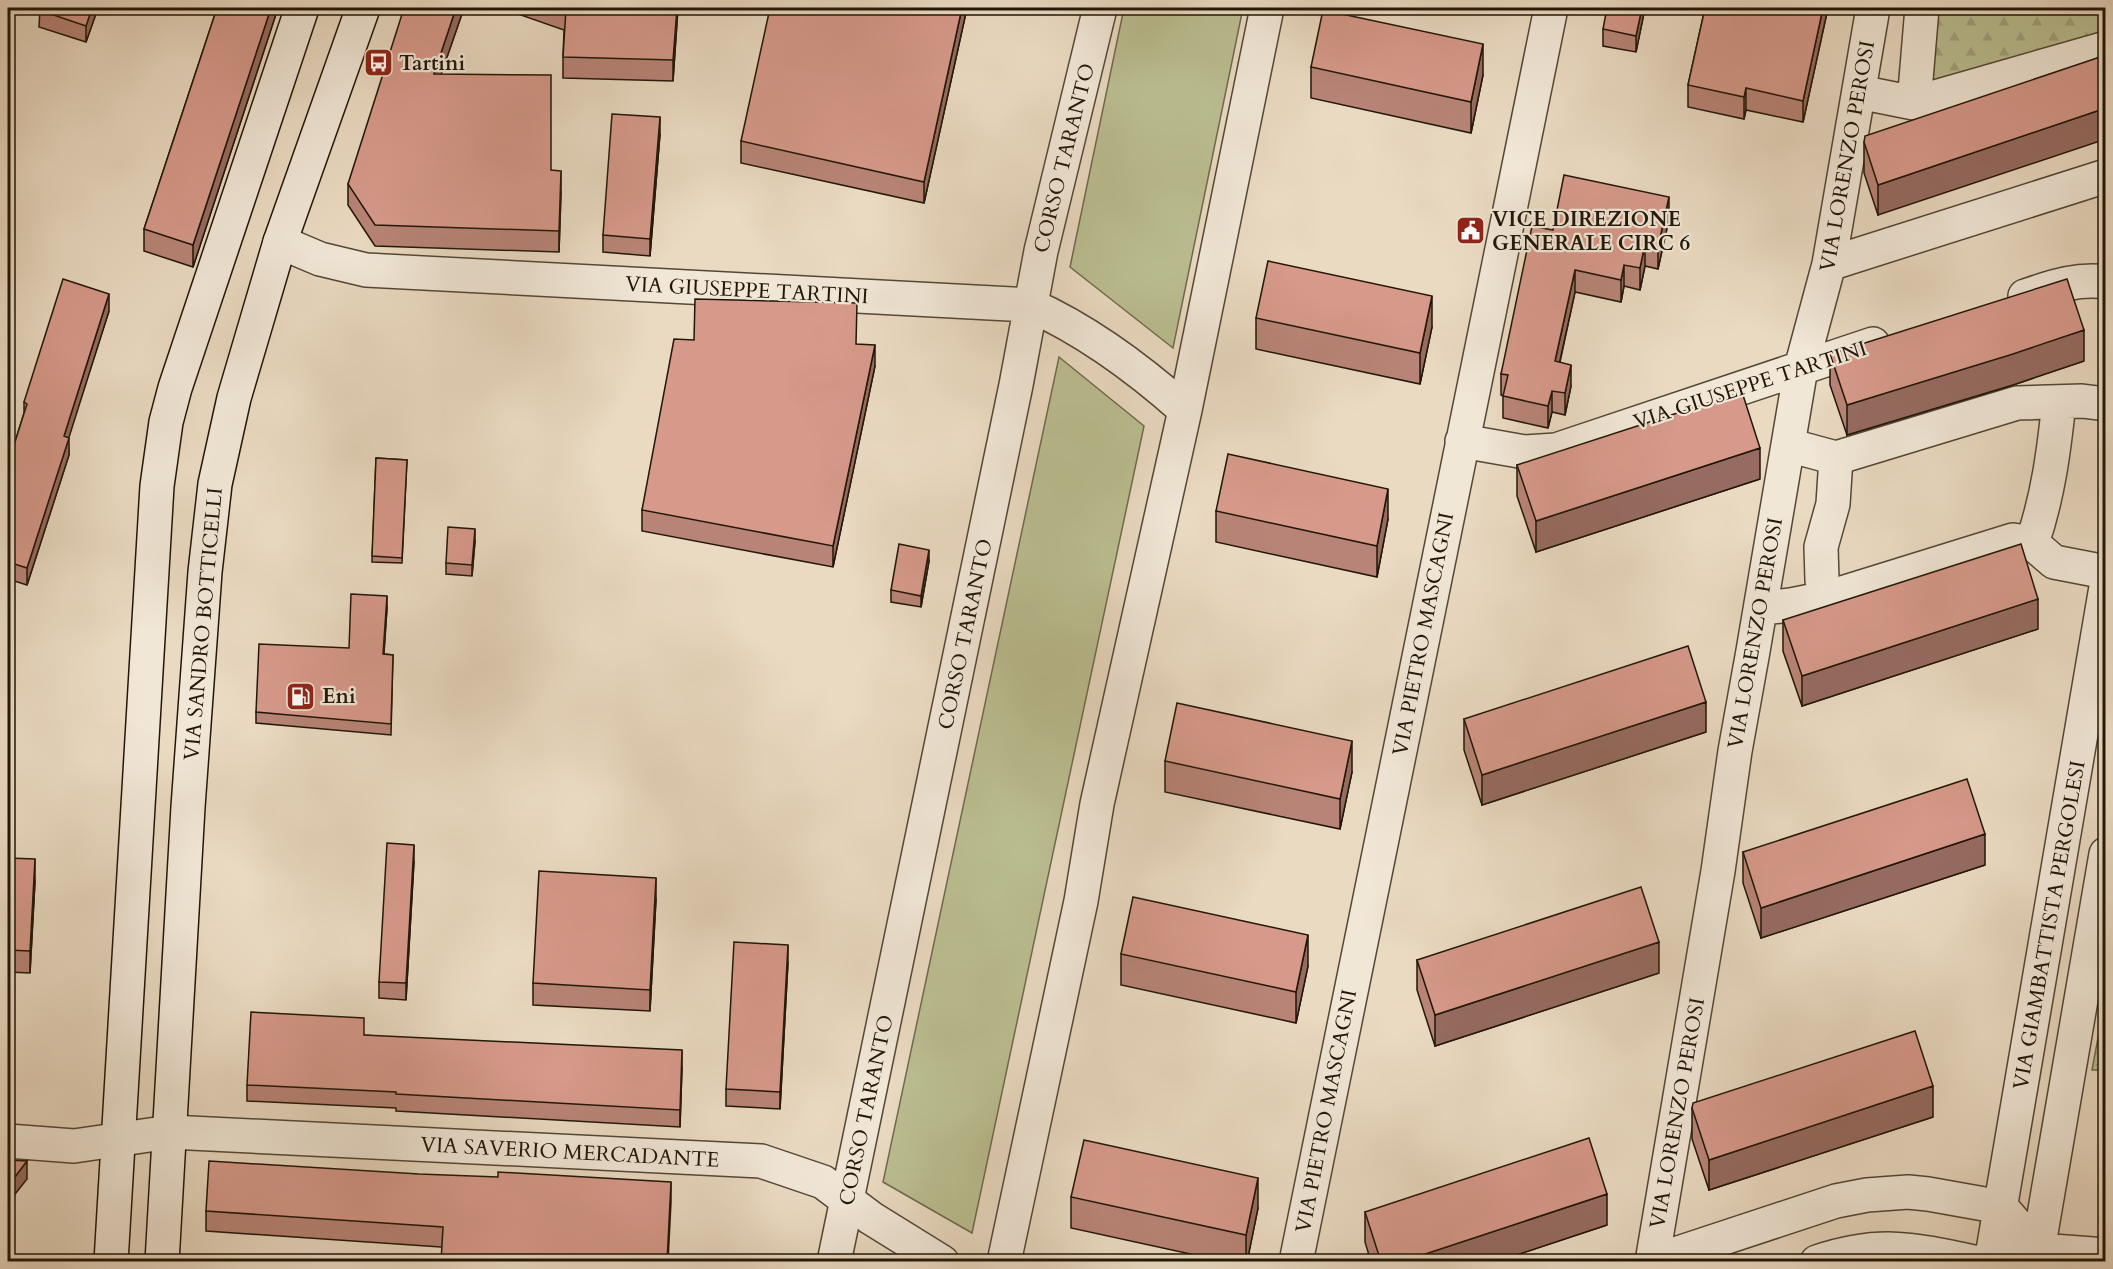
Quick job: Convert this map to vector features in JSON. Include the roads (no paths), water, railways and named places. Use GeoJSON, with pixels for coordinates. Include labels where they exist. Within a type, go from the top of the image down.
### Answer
{"type":"FeatureCollection","features":[{"type":"Feature","properties":{"kind":"street"},"geometry":{"type":"LineString","coordinates":[[111,1262],[157,486],[165,432],[175,388],[302,8]]}},
{"type":"Feature","properties":{"kind":"street","name":"VIA SANDRO BOTTICELLI"},"geometry":{"type":"LineString","coordinates":[[162,1262],[188,807],[211,511],[229,417],[280,242],[363,8]]}},
{"type":"Feature","properties":{"kind":"street","name":"CORSO TARANTO"},"geometry":{"type":"LineString","coordinates":[[834,1262],[1009,420],[1041,251],[1100,8]]}},
{"type":"Feature","properties":{"kind":"street"},"geometry":{"type":"LineString","coordinates":[[1004,1262],[1081,901],[1097,804],[1188,397],[1267,8]]}},
{"type":"Feature","properties":{"kind":"street","name":"VIA PIETRO MASCAGNI"},"geometry":{"type":"LineString","coordinates":[[1296,1262],[1551,8]]}},
{"type":"Feature","properties":{"kind":"street","name":"VIA LORENZO PEROSI"},"geometry":{"type":"LineString","coordinates":[[1652,1261],[1718,871],[1735,751],[1761,608],[1814,452],[1801,368],[1829,264],[1873,8]]}},
{"type":"Feature","properties":{"kind":"street"},"geometry":{"type":"LineString","coordinates":[[1914,103],[1922,8]]}},
{"type":"Feature","properties":{"kind":"street"},"geometry":{"type":"LineString","coordinates":[[1859,92],[1914,103],[2106,48]]}},
{"type":"Feature","properties":{"kind":"street"},"geometry":{"type":"LineString","coordinates":[[1829,264],[2106,176]]}},
{"type":"Feature","properties":{"kind":"street","name":"VIA GIUSEPPE TARTINI"},"geometry":{"type":"LineString","coordinates":[[280,242],[320,259],[366,270],[1030,305],[1061,319],[1155,383],[1188,397]]}},
{"type":"Feature","properties":{"kind":"street"},"geometry":{"type":"LineString","coordinates":[[2001,303],[2070,282],[2087,280],[2106,282]]}},
{"type":"Feature","properties":{"kind":"street","name":"VIA GIUSEPPE TARTINI"},"geometry":{"type":"LineString","coordinates":[[1462,441],[1525,452],[1556,450],[1901,336]]}},
{"type":"Feature","properties":{"kind":"street"},"geometry":{"type":"LineString","coordinates":[[1826,598],[1822,580],[1821,547],[1833,504],[1814,452],[2017,403],[2082,402]]}},
{"type":"Feature","properties":{"kind":"street"},"geometry":{"type":"LineString","coordinates":[[2043,553],[2043,513],[2054,452],[2082,402]]}},
{"type":"Feature","properties":{"kind":"street"},"geometry":{"type":"LineString","coordinates":[[1761,608],[1826,598],[2013,540],[2043,553],[2106,572]]}},
{"type":"Feature","properties":{"kind":"street","name":"VIA GIAMBATTISTA PERGOLESI"},"geometry":{"type":"LineString","coordinates":[[1991,1262],[2106,588]]}},
{"type":"Feature","properties":{"kind":"street","name":"VIA GIAMBATTISTA PERGOLESI"},"geometry":{"type":"LineString","coordinates":[[2038,1256],[2106,855]]}},
{"type":"Feature","properties":{"kind":"street","name":"VIA SAVERIO MERCADANTE"},"geometry":{"type":"LineString","coordinates":[[8,1141],[61,1146],[119,1141],[170,1132],[761,1161],[823,1182],[871,1218],[942,1262]]}},
{"type":"Feature","properties":{"kind":"street"},"geometry":{"type":"LineString","coordinates":[[1652,1261],[1836,1201],[1895,1192],[1922,1193],[2001,1207],[2038,1256]]}},
{"type":"Feature","properties":{"kind":"street"},"geometry":{"type":"LineString","coordinates":[[1817,1262],[1863,1250],[1887,1248],[1918,1250],[1974,1262]]}},
{"type":"Feature","properties":{"kind":"street"},"geometry":{"type":"LineString","coordinates":[[2001,1262],[2038,1256],[2106,1255]]}},
{"type":"Feature","properties":{"kind":"place","name":"Tartini"},"geometry":{"type":"Point","coordinates":[378,63]}},
{"type":"Feature","properties":{"kind":"place","name":"VICE DIREZIONE GENERALE CIRC 6"},"geometry":{"type":"Point","coordinates":[1471,231]}},
{"type":"Feature","properties":{"kind":"place","name":"Eni"},"geometry":{"type":"Point","coordinates":[301,696]}}]}
